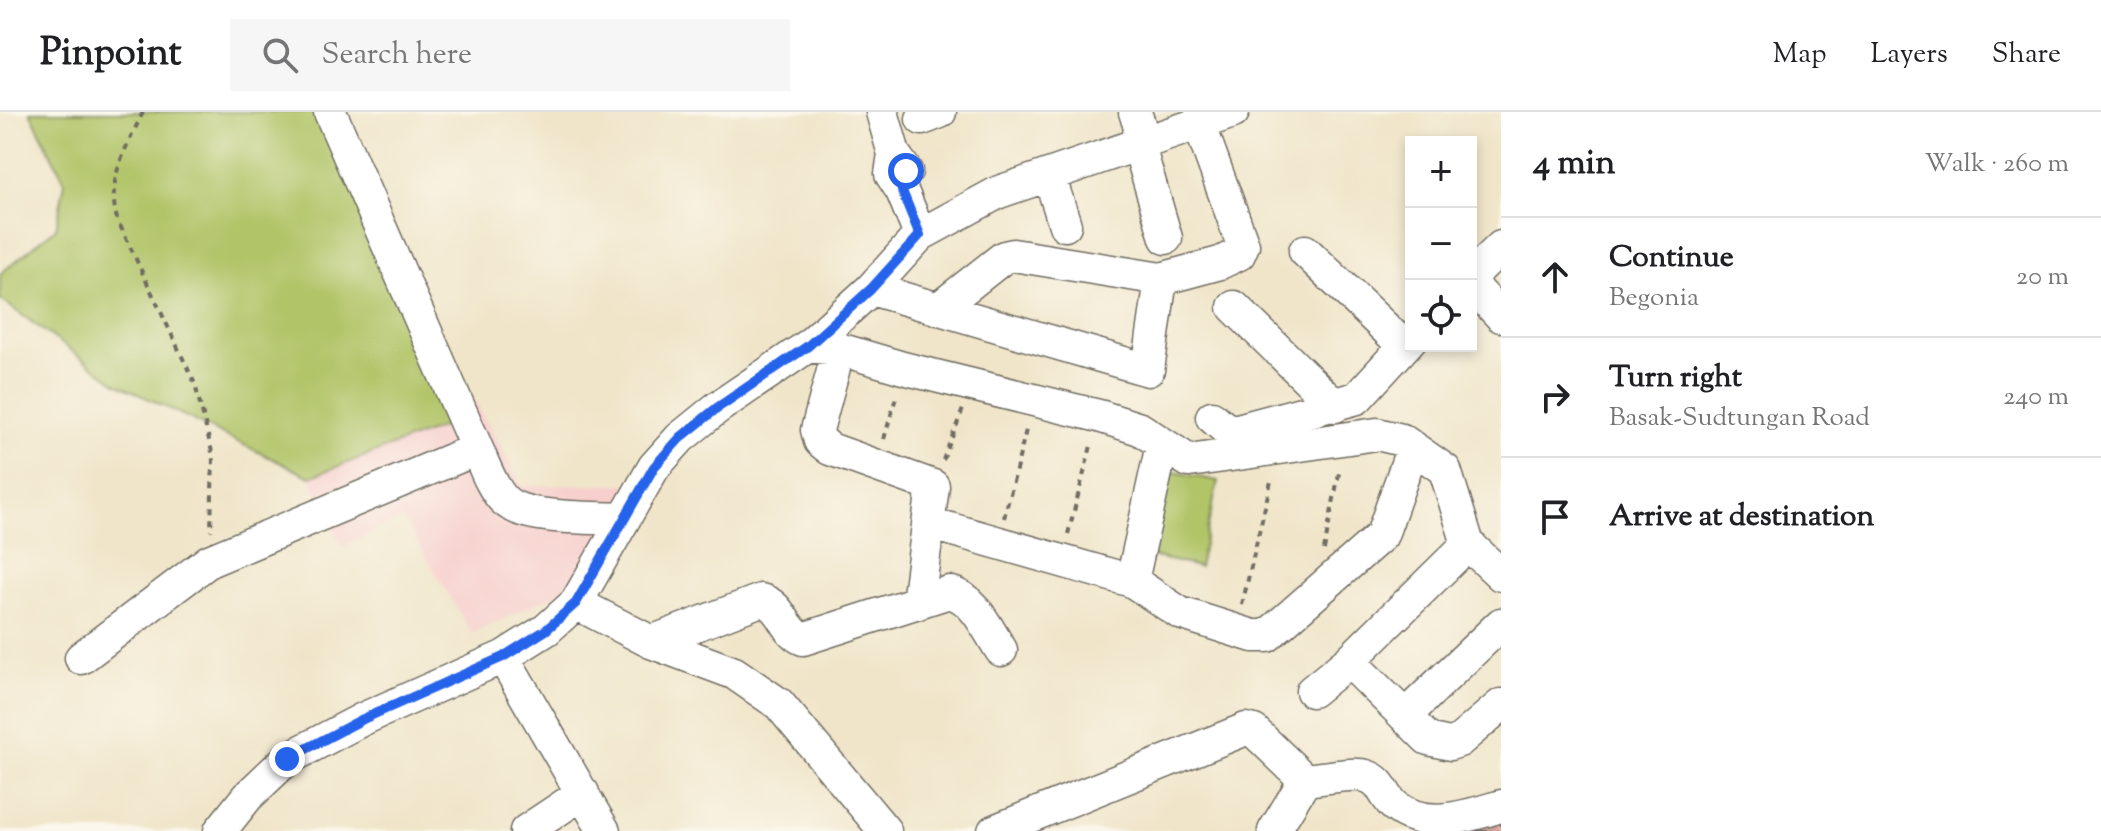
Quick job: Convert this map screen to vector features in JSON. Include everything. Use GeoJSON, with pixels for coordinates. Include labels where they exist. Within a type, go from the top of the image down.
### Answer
{"type":"FeatureCollection","features":[{"type":"Feature","properties":{"kind":"street"},"geometry":{"type":"LineString","coordinates":[[882,112],[920,235]]}},
{"type":"Feature","properties":{"kind":"street"},"geometry":{"type":"LineString","coordinates":[[1121,112],[1128,132],[1137,128],[1199,123],[1233,112]]}},
{"type":"Feature","properties":{"kind":"street"},"geometry":{"type":"LineString","coordinates":[[332,113],[477,449],[503,501],[534,514],[624,519]]}},
{"type":"Feature","properties":{"kind":"street"},"geometry":{"type":"LineString","coordinates":[[938,309],[1004,257],[1013,255],[1161,279],[1220,263],[1242,251],[1243,245],[1199,123]]}},
{"type":"Feature","properties":{"kind":"street"},"geometry":{"type":"LineString","coordinates":[[220,831],[247,797],[287,759],[363,719],[503,657],[546,630],[576,603],[654,467],[680,438],[717,408],[808,346],[871,289],[920,235],[999,192],[1049,175],[1137,128]]}},
{"type":"Feature","properties":{"kind":"street"},"geometry":{"type":"LineString","coordinates":[[1137,128],[1166,238]]}},
{"type":"Feature","properties":{"kind":"street"},"geometry":{"type":"LineString","coordinates":[[1049,175],[1065,225]]}},
{"type":"Feature","properties":{"kind":"street"},"geometry":{"type":"LineString","coordinates":[[1477,270],[1501,247]]}},
{"type":"Feature","properties":{"kind":"street"},"geometry":{"type":"LineString","coordinates":[[1305,251],[1405,340]]}},
{"type":"Feature","properties":{"kind":"street"},"geometry":{"type":"LineString","coordinates":[[871,289],[1148,370],[1161,279]]}},
{"type":"Feature","properties":{"kind":"street"},"geometry":{"type":"LineString","coordinates":[[1477,290],[1501,316]]}},
{"type":"Feature","properties":{"kind":"street"},"geometry":{"type":"LineString","coordinates":[[1234,307],[1335,406]]}},
{"type":"Feature","properties":{"kind":"street"},"geometry":{"type":"LineString","coordinates":[[1212,417],[1227,430],[1238,430],[1357,398],[1405,344]]}},
{"type":"Feature","properties":{"kind":"street"},"geometry":{"type":"LineString","coordinates":[[808,346],[839,349],[903,368],[1099,416],[1140,429],[1189,461],[1377,434],[1402,440],[1445,470],[1468,544],[1501,575]]}},
{"type":"Feature","properties":{"kind":"street"},"geometry":{"type":"LineString","coordinates":[[839,349],[817,430],[820,441],[830,449],[933,486],[918,603]]}},
{"type":"Feature","properties":{"kind":"street"},"geometry":{"type":"LineString","coordinates":[[1132,581],[1162,445]]}},
{"type":"Feature","properties":{"kind":"street"},"geometry":{"type":"LineString","coordinates":[[929,523],[1132,581],[1180,613],[1253,636],[1267,636],[1382,535],[1413,447]]}},
{"type":"Feature","properties":{"kind":"street"},"geometry":{"type":"LineString","coordinates":[[81,658],[209,561],[477,449]]}},
{"type":"Feature","properties":{"kind":"street"},"geometry":{"type":"LineString","coordinates":[[1312,691],[1349,661],[1468,544]]}},
{"type":"Feature","properties":{"kind":"street"},"geometry":{"type":"LineString","coordinates":[[651,642],[761,600],[776,608],[792,635],[803,639],[949,592],[961,595],[973,607],[1001,650]]}},
{"type":"Feature","properties":{"kind":"street"},"geometry":{"type":"LineString","coordinates":[[576,603],[651,642],[734,673],[779,704],[885,831]]}},
{"type":"Feature","properties":{"kind":"street"},"geometry":{"type":"LineString","coordinates":[[1405,716],[1501,624]]}},
{"type":"Feature","properties":{"kind":"street"},"geometry":{"type":"LineString","coordinates":[[503,657],[604,831]]}},
{"type":"Feature","properties":{"kind":"street"},"geometry":{"type":"LineString","coordinates":[[1349,661],[1428,739],[1450,744],[1466,736],[1501,705]]}},
{"type":"Feature","properties":{"kind":"street"},"geometry":{"type":"LineString","coordinates":[[1010,829],[1246,729],[1254,731],[1305,780],[1364,775],[1380,782],[1386,818],[1455,820],[1501,806]]}},
{"type":"Feature","properties":{"kind":"street"},"geometry":{"type":"LineString","coordinates":[[1274,831],[1305,780]]}},
{"type":"Feature","properties":{"kind":"street"},"geometry":{"type":"LineString","coordinates":[[526,831],[583,793]]}},
{"type":"Feature","properties":{"kind":"path"},"geometry":{"type":"LineString","coordinates":[[143,112],[114,178],[112,200],[117,219],[195,384],[213,456],[209,561]]}},
{"type":"Feature","properties":{"kind":"path"},"geometry":{"type":"LineString","coordinates":[[878,464],[903,368]]}},
{"type":"Feature","properties":{"kind":"path"},"geometry":{"type":"LineString","coordinates":[[933,486],[972,384]]}},
{"type":"Feature","properties":{"kind":"path"},"geometry":{"type":"LineString","coordinates":[[999,543],[1033,400]]}},
{"type":"Feature","properties":{"kind":"path"},"geometry":{"type":"LineString","coordinates":[[1061,562],[1099,416]]}},
{"type":"Feature","properties":{"kind":"path"},"geometry":{"type":"LineString","coordinates":[[1323,553],[1346,438]]}},
{"type":"Feature","properties":{"kind":"path"},"geometry":{"type":"LineString","coordinates":[[1236,630],[1280,447]]}},
{"type":"Feature","properties":{"kind":"shaded area"},"geometry":{"type":"Polygon","coordinates":[[[472,395],[522,486],[633,484],[575,585],[472,634],[403,518],[342,547],[310,477],[452,423],[446,405],[472,395]]]}},
{"type":"Feature","properties":{"kind":"green space"},"geometry":{"type":"Polygon","coordinates":[[[30,112],[323,112],[453,423],[310,477],[116,383],[0,299],[0,274],[56,228],[65,182],[30,112]]]}},
{"type":"Feature","properties":{"kind":"green space"},"geometry":{"type":"Polygon","coordinates":[[[1165,470],[1218,481],[1199,567],[1146,555],[1165,470]]]}},
{"type":"Feature","properties":{"kind":"building"},"geometry":{"type":"Polygon","coordinates":[[[1494,821],[1501,825],[1501,831],[1477,831],[1481,822],[1491,826],[1494,821]]]}},
{"type":"Feature","properties":{"kind":"route"},"geometry":{"type":"LineString","coordinates":[[287,759],[363,719],[503,657],[546,630],[576,603],[654,467],[680,438],[717,408],[808,346],[871,289],[920,235],[902,191],[906,171]]}}]}
